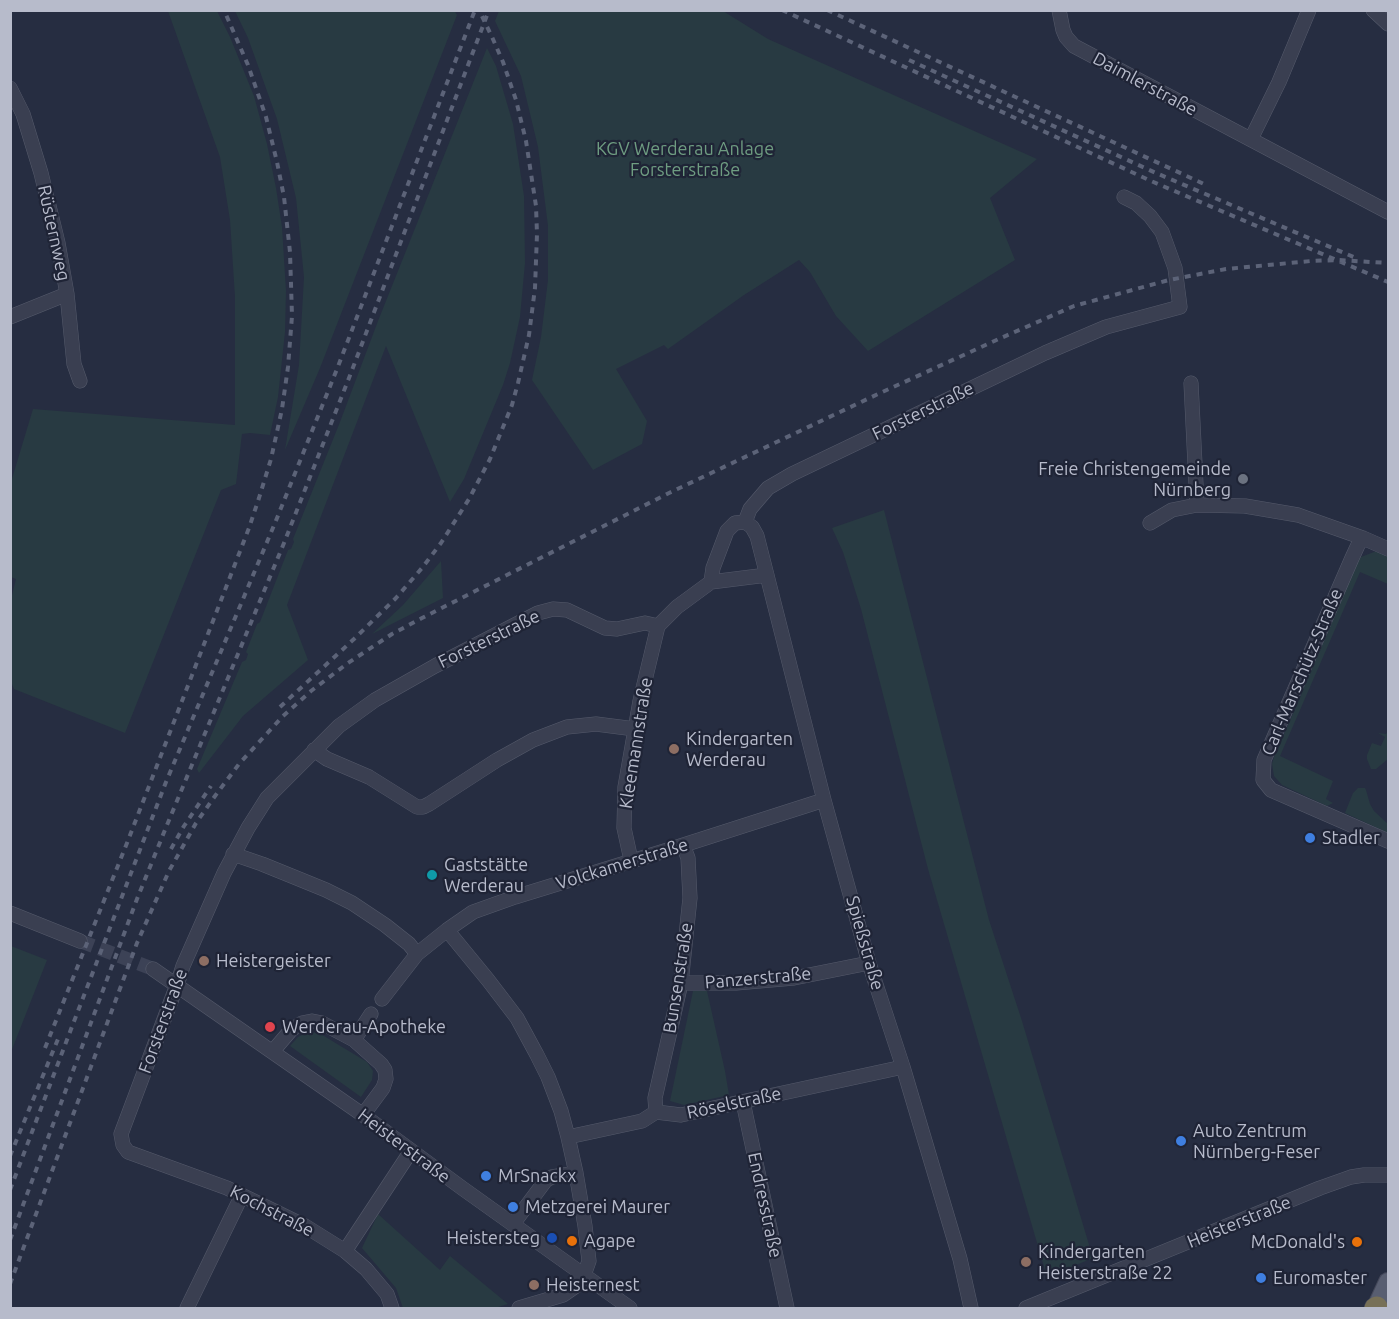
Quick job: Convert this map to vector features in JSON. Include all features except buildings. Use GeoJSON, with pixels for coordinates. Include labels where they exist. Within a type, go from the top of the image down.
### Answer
{"type":"FeatureCollection","features":[{"type":"Feature","properties":{"kind":"main road"},"geometry":{"type":"LineString","coordinates":[[1376,1308],[1389,1282]]}},
{"type":"Feature","properties":{"kind":"street","name":"Daimlerstraße"},"geometry":{"type":"LineString","coordinates":[[1059,10],[1063,30],[1074,46],[1389,212]]}},
{"type":"Feature","properties":{"kind":"street"},"geometry":{"type":"LineString","coordinates":[[1251,139],[1310,10]]}},
{"type":"Feature","properties":{"kind":"street"},"geometry":{"type":"LineString","coordinates":[[1373,10],[1389,24]]}},
{"type":"Feature","properties":{"kind":"street","name":"Rüsternweg"},"geometry":{"type":"LineString","coordinates":[[10,88],[23,114],[42,177],[58,243],[67,294],[74,364],[80,381]]}},
{"type":"Feature","properties":{"kind":"street","name":"Forsterstraße"},"geometry":{"type":"LineString","coordinates":[[711,582],[713,568],[727,531],[735,523],[745,522],[750,508],[768,488],[792,474],[1046,352],[1106,327],[1180,307],[1175,268],[1162,232],[1136,203],[1124,197]]}},
{"type":"Feature","properties":{"kind":"street"},"geometry":{"type":"LineString","coordinates":[[10,317],[67,294]]}},
{"type":"Feature","properties":{"kind":"street"},"geometry":{"type":"LineString","coordinates":[[1191,383],[1197,505]]}},
{"type":"Feature","properties":{"kind":"street"},"geometry":{"type":"LineString","coordinates":[[1150,523],[1172,510],[1197,505],[1245,506],[1298,515],[1389,549]]}},
{"type":"Feature","properties":{"kind":"street","name":"Spießstraße"},"geometry":{"type":"LineString","coordinates":[[745,522],[752,527],[757,536],[824,800],[869,963],[903,1067],[960,1259],[971,1308]]}},
{"type":"Feature","properties":{"kind":"street","name":"Carl-Marschütz-Straße"},"geometry":{"type":"LineString","coordinates":[[1363,538],[1354,552],[1264,760],[1263,780],[1271,790],[1389,841]]}},
{"type":"Feature","properties":{"kind":"street"},"geometry":{"type":"LineString","coordinates":[[658,626],[677,607],[711,582],[766,575]]}},
{"type":"Feature","properties":{"kind":"street","name":"Forsterstraße"},"geometry":{"type":"LineString","coordinates":[[126,1150],[121,1134],[183,966],[224,873],[267,798],[339,726],[375,700],[538,613],[553,609],[567,610],[605,627],[617,629],[645,624],[658,626]]}},
{"type":"Feature","properties":{"kind":"street","name":"Kleemannstraße"},"geometry":{"type":"LineString","coordinates":[[632,860],[624,828],[625,788],[635,729],[658,626]]}},
{"type":"Feature","properties":{"kind":"street"},"geometry":{"type":"LineString","coordinates":[[315,750],[327,759],[369,777],[417,807],[423,807],[497,760],[533,740],[558,730],[596,724],[635,729]]}},
{"type":"Feature","properties":{"kind":"street","name":"Volckamerstraße"},"geometry":{"type":"LineString","coordinates":[[382,999],[417,954],[473,912],[824,800]]}},
{"type":"Feature","properties":{"kind":"street","name":"Bunsenstraße"},"geometry":{"type":"LineString","coordinates":[[656,1112],[656,1098],[681,983],[690,898],[688,858],[683,845]]}},
{"type":"Feature","properties":{"kind":"street"},"geometry":{"type":"LineString","coordinates":[[234,854],[318,886],[352,903],[386,925],[409,944],[417,954]]}},
{"type":"Feature","properties":{"kind":"street"},"geometry":{"type":"LineString","coordinates":[[10,913],[80,941]]}},
{"type":"Feature","properties":{"kind":"street"},"geometry":{"type":"LineString","coordinates":[[447,930],[517,1018],[548,1077],[561,1111],[576,1173],[589,1261],[584,1275],[576,1286],[563,1295],[519,1308]]}},
{"type":"Feature","properties":{"kind":"street","name":"Panzerstraße"},"geometry":{"type":"LineString","coordinates":[[681,983],[736,983],[794,978],[869,963]]}},
{"type":"Feature","properties":{"kind":"street","name":"Heisterstraße"},"geometry":{"type":"LineString","coordinates":[[153,969],[273,1051],[630,1308]]}},
{"type":"Feature","properties":{"kind":"street"},"geometry":{"type":"LineString","coordinates":[[354,1040],[371,1014]]}},
{"type":"Feature","properties":{"kind":"street"},"geometry":{"type":"LineString","coordinates":[[273,1051],[291,1030],[302,1023],[312,1021],[322,1023],[354,1040],[385,1070],[386,1079],[383,1088],[363,1115]]}},
{"type":"Feature","properties":{"kind":"street","name":"Röselstraße"},"geometry":{"type":"LineString","coordinates":[[568,1137],[642,1122],[656,1112],[681,1115],[903,1067]]}},
{"type":"Feature","properties":{"kind":"street","name":"Endresstraße"},"geometry":{"type":"LineString","coordinates":[[743,1102],[787,1308]]}},
{"type":"Feature","properties":{"kind":"street","name":"Kochstraße"},"geometry":{"type":"LineString","coordinates":[[126,1150],[227,1188],[305,1226],[345,1251],[366,1269],[387,1294],[392,1308]]}},
{"type":"Feature","properties":{"kind":"street"},"geometry":{"type":"LineString","coordinates":[[345,1251],[411,1151]]}},
{"type":"Feature","properties":{"kind":"street","name":"Heisterstraße"},"geometry":{"type":"LineString","coordinates":[[1358,1176],[1366,1168],[1389,1166]]}},
{"type":"Feature","properties":{"kind":"street"},"geometry":{"type":"LineString","coordinates":[[513,1224],[546,1179],[576,1173]]}},
{"type":"Feature","properties":{"kind":"street","name":"Heisterstraße"},"geometry":{"type":"LineString","coordinates":[[1026,1308],[1312,1191],[1358,1176],[1389,1175]]}},
{"type":"Feature","properties":{"kind":"street"},"geometry":{"type":"LineString","coordinates":[[1358,1176],[1389,1185]]}},
{"type":"Feature","properties":{"kind":"street"},"geometry":{"type":"LineString","coordinates":[[187,1308],[242,1195]]}},
{"type":"Feature","properties":{"kind":"green space"},"geometry":{"type":"Polygon","coordinates":[[[454,10],[457,15],[320,368],[285,450],[299,365],[304,277],[296,198],[277,119],[248,38],[235,11],[454,10]]]}},
{"type":"Feature","properties":{"kind":"green space"},"geometry":{"type":"Polygon","coordinates":[[[168,11],[217,11],[254,96],[267,144],[282,227],[286,291],[285,332],[278,397],[270,435],[242,434],[236,484],[221,490],[125,733],[14,689],[10,679],[10,603],[16,579],[11,577],[11,482],[33,409],[235,425],[235,297],[230,220],[220,157],[168,11]]]}},
{"type":"Feature","properties":{"kind":"green space","name":"KGV Werderau Anlage Forsterstraße"},"geometry":{"type":"Polygon","coordinates":[[[499,11],[723,11],[768,39],[1037,159],[990,198],[1015,260],[868,351],[836,316],[810,272],[799,260],[744,295],[668,349],[664,345],[616,369],[647,421],[642,444],[593,470],[532,380],[541,337],[548,280],[548,226],[538,147],[521,76],[495,21],[499,11]]]}},
{"type":"Feature","properties":{"kind":"green space"},"geometry":{"type":"Polygon","coordinates":[[[487,48],[496,66],[513,124],[524,196],[525,263],[520,317],[503,385],[464,479],[450,502],[386,346],[287,605],[308,660],[243,716],[199,773],[197,769],[242,662],[246,660],[248,654],[246,652],[288,550],[294,542],[293,539],[378,321],[487,48]]]}},
{"type":"Feature","properties":{"kind":"green space"},"geometry":{"type":"Polygon","coordinates":[[[884,510],[989,920],[1022,1021],[1093,1258],[1047,1277],[928,869],[861,609],[843,552],[832,528],[884,510]]]}},
{"type":"Feature","properties":{"kind":"green space"},"geometry":{"type":"Polygon","coordinates":[[[1374,552],[1388,555],[1388,584],[1360,572],[1280,756],[1333,781],[1326,799],[1333,803],[1327,806],[1282,785],[1274,776],[1272,764],[1302,693],[1300,691],[1356,561],[1374,552]]]}},
{"type":"Feature","properties":{"kind":"green space"},"geometry":{"type":"Polygon","coordinates":[[[441,561],[443,598],[372,634],[403,605],[441,561]]]}},
{"type":"Feature","properties":{"kind":"green space"},"geometry":{"type":"Polygon","coordinates":[[[1388,731],[1388,759],[1376,769],[1371,769],[1367,755],[1372,743],[1381,746],[1385,737],[1378,733],[1386,734],[1388,731]]]}},
{"type":"Feature","properties":{"kind":"green space"},"geometry":{"type":"Polygon","coordinates":[[[1358,788],[1365,788],[1374,811],[1388,824],[1388,833],[1345,813],[1353,793],[1358,788]]]}},
{"type":"Feature","properties":{"kind":"green space"},"geometry":{"type":"Polygon","coordinates":[[[11,946],[47,960],[11,1052],[11,946]]]}},
{"type":"Feature","properties":{"kind":"green space"},"geometry":{"type":"Polygon","coordinates":[[[693,991],[707,991],[729,1095],[684,1105],[670,1101],[693,991]]]}},
{"type":"Feature","properties":{"kind":"green space"},"geometry":{"type":"Polygon","coordinates":[[[308,1032],[319,1033],[367,1062],[373,1071],[372,1080],[361,1097],[290,1046],[298,1037],[308,1032]]]}},
{"type":"Feature","properties":{"kind":"green space"},"geometry":{"type":"Polygon","coordinates":[[[378,1214],[440,1270],[450,1256],[508,1304],[495,1308],[403,1308],[396,1288],[362,1248],[378,1214]]]}},
{"type":"Feature","properties":{"kind":"tunnel"},"geometry":{"type":"LineString","coordinates":[[80,941],[153,969]]}},
{"type":"Feature","properties":{"kind":"railway"},"geometry":{"type":"LineString","coordinates":[[45,1048],[249,528],[271,459],[282,409],[292,316],[290,252],[284,197],[266,117],[248,65],[224,10]]}},
{"type":"Feature","properties":{"kind":"railway"},"geometry":{"type":"LineString","coordinates":[[10,1190],[166,782],[337,369],[475,10]]}},
{"type":"Feature","properties":{"kind":"railway"},"geometry":{"type":"LineString","coordinates":[[280,707],[396,598],[422,568],[469,499],[490,459],[512,405],[529,335],[535,288],[536,206],[526,141],[516,100],[503,62],[479,10]]}},
{"type":"Feature","properties":{"kind":"railway"},"geometry":{"type":"LineString","coordinates":[[10,1240],[137,899],[284,543],[489,10]]}},
{"type":"Feature","properties":{"kind":"railway"},"geometry":{"type":"LineString","coordinates":[[782,10],[1151,181],[1388,282]]}},
{"type":"Feature","properties":{"kind":"railway"},"geometry":{"type":"LineString","coordinates":[[827,10],[1204,184]]}},
{"type":"Feature","properties":{"kind":"railway"},"geometry":{"type":"LineString","coordinates":[[909,60],[1156,173],[1356,258]]}},
{"type":"Feature","properties":{"kind":"railway"},"geometry":{"type":"LineString","coordinates":[[10,1284],[137,943],[169,871],[196,823],[239,764],[283,716],[348,663],[392,634],[422,618],[669,493],[878,394],[1074,306],[1169,280],[1226,269],[1311,261],[1388,263]]}},
{"type":"Feature","properties":{"kind":"railway"},"geometry":{"type":"LineString","coordinates":[[171,849],[211,786]]}},
{"type":"Feature","properties":{"kind":"railway"},"geometry":{"type":"LineString","coordinates":[[10,1156],[58,1039]]}},
{"type":"Feature","properties":{"kind":"place","name":"Freie Christengemeinde Nürnberg"},"geometry":{"type":"Point","coordinates":[1243,479]}},
{"type":"Feature","properties":{"kind":"place","name":"Kindergarten Werderau"},"geometry":{"type":"Point","coordinates":[674,749]}},
{"type":"Feature","properties":{"kind":"place","name":"Stadler"},"geometry":{"type":"Point","coordinates":[1310,838]}},
{"type":"Feature","properties":{"kind":"place","name":"Gaststätte Werderau"},"geometry":{"type":"Point","coordinates":[432,875]}},
{"type":"Feature","properties":{"kind":"place","name":"Heistergeister"},"geometry":{"type":"Point","coordinates":[204,961]}},
{"type":"Feature","properties":{"kind":"place","name":"Werderau-Apotheke"},"geometry":{"type":"Point","coordinates":[270,1027]}},
{"type":"Feature","properties":{"kind":"place","name":"Auto Zentrum Nürnberg-Feser"},"geometry":{"type":"Point","coordinates":[1181,1141]}},
{"type":"Feature","properties":{"kind":"place","name":"MrSnackx"},"geometry":{"type":"Point","coordinates":[486,1176]}},
{"type":"Feature","properties":{"kind":"place","name":"Metzgerei Maurer"},"geometry":{"type":"Point","coordinates":[513,1207]}},
{"type":"Feature","properties":{"kind":"place","name":"Heistersteg"},"geometry":{"type":"Point","coordinates":[552,1238]}},
{"type":"Feature","properties":{"kind":"place","name":"Agape"},"geometry":{"type":"Point","coordinates":[572,1241]}},
{"type":"Feature","properties":{"kind":"place","name":"McDonald's"},"geometry":{"type":"Point","coordinates":[1357,1242]}},
{"type":"Feature","properties":{"kind":"place","name":"Kindergarten Heisterstraße 22"},"geometry":{"type":"Point","coordinates":[1026,1262]}},
{"type":"Feature","properties":{"kind":"place","name":"Euromaster"},"geometry":{"type":"Point","coordinates":[1261,1278]}},
{"type":"Feature","properties":{"kind":"place","name":"Heisternest"},"geometry":{"type":"Point","coordinates":[534,1285]}}]}
